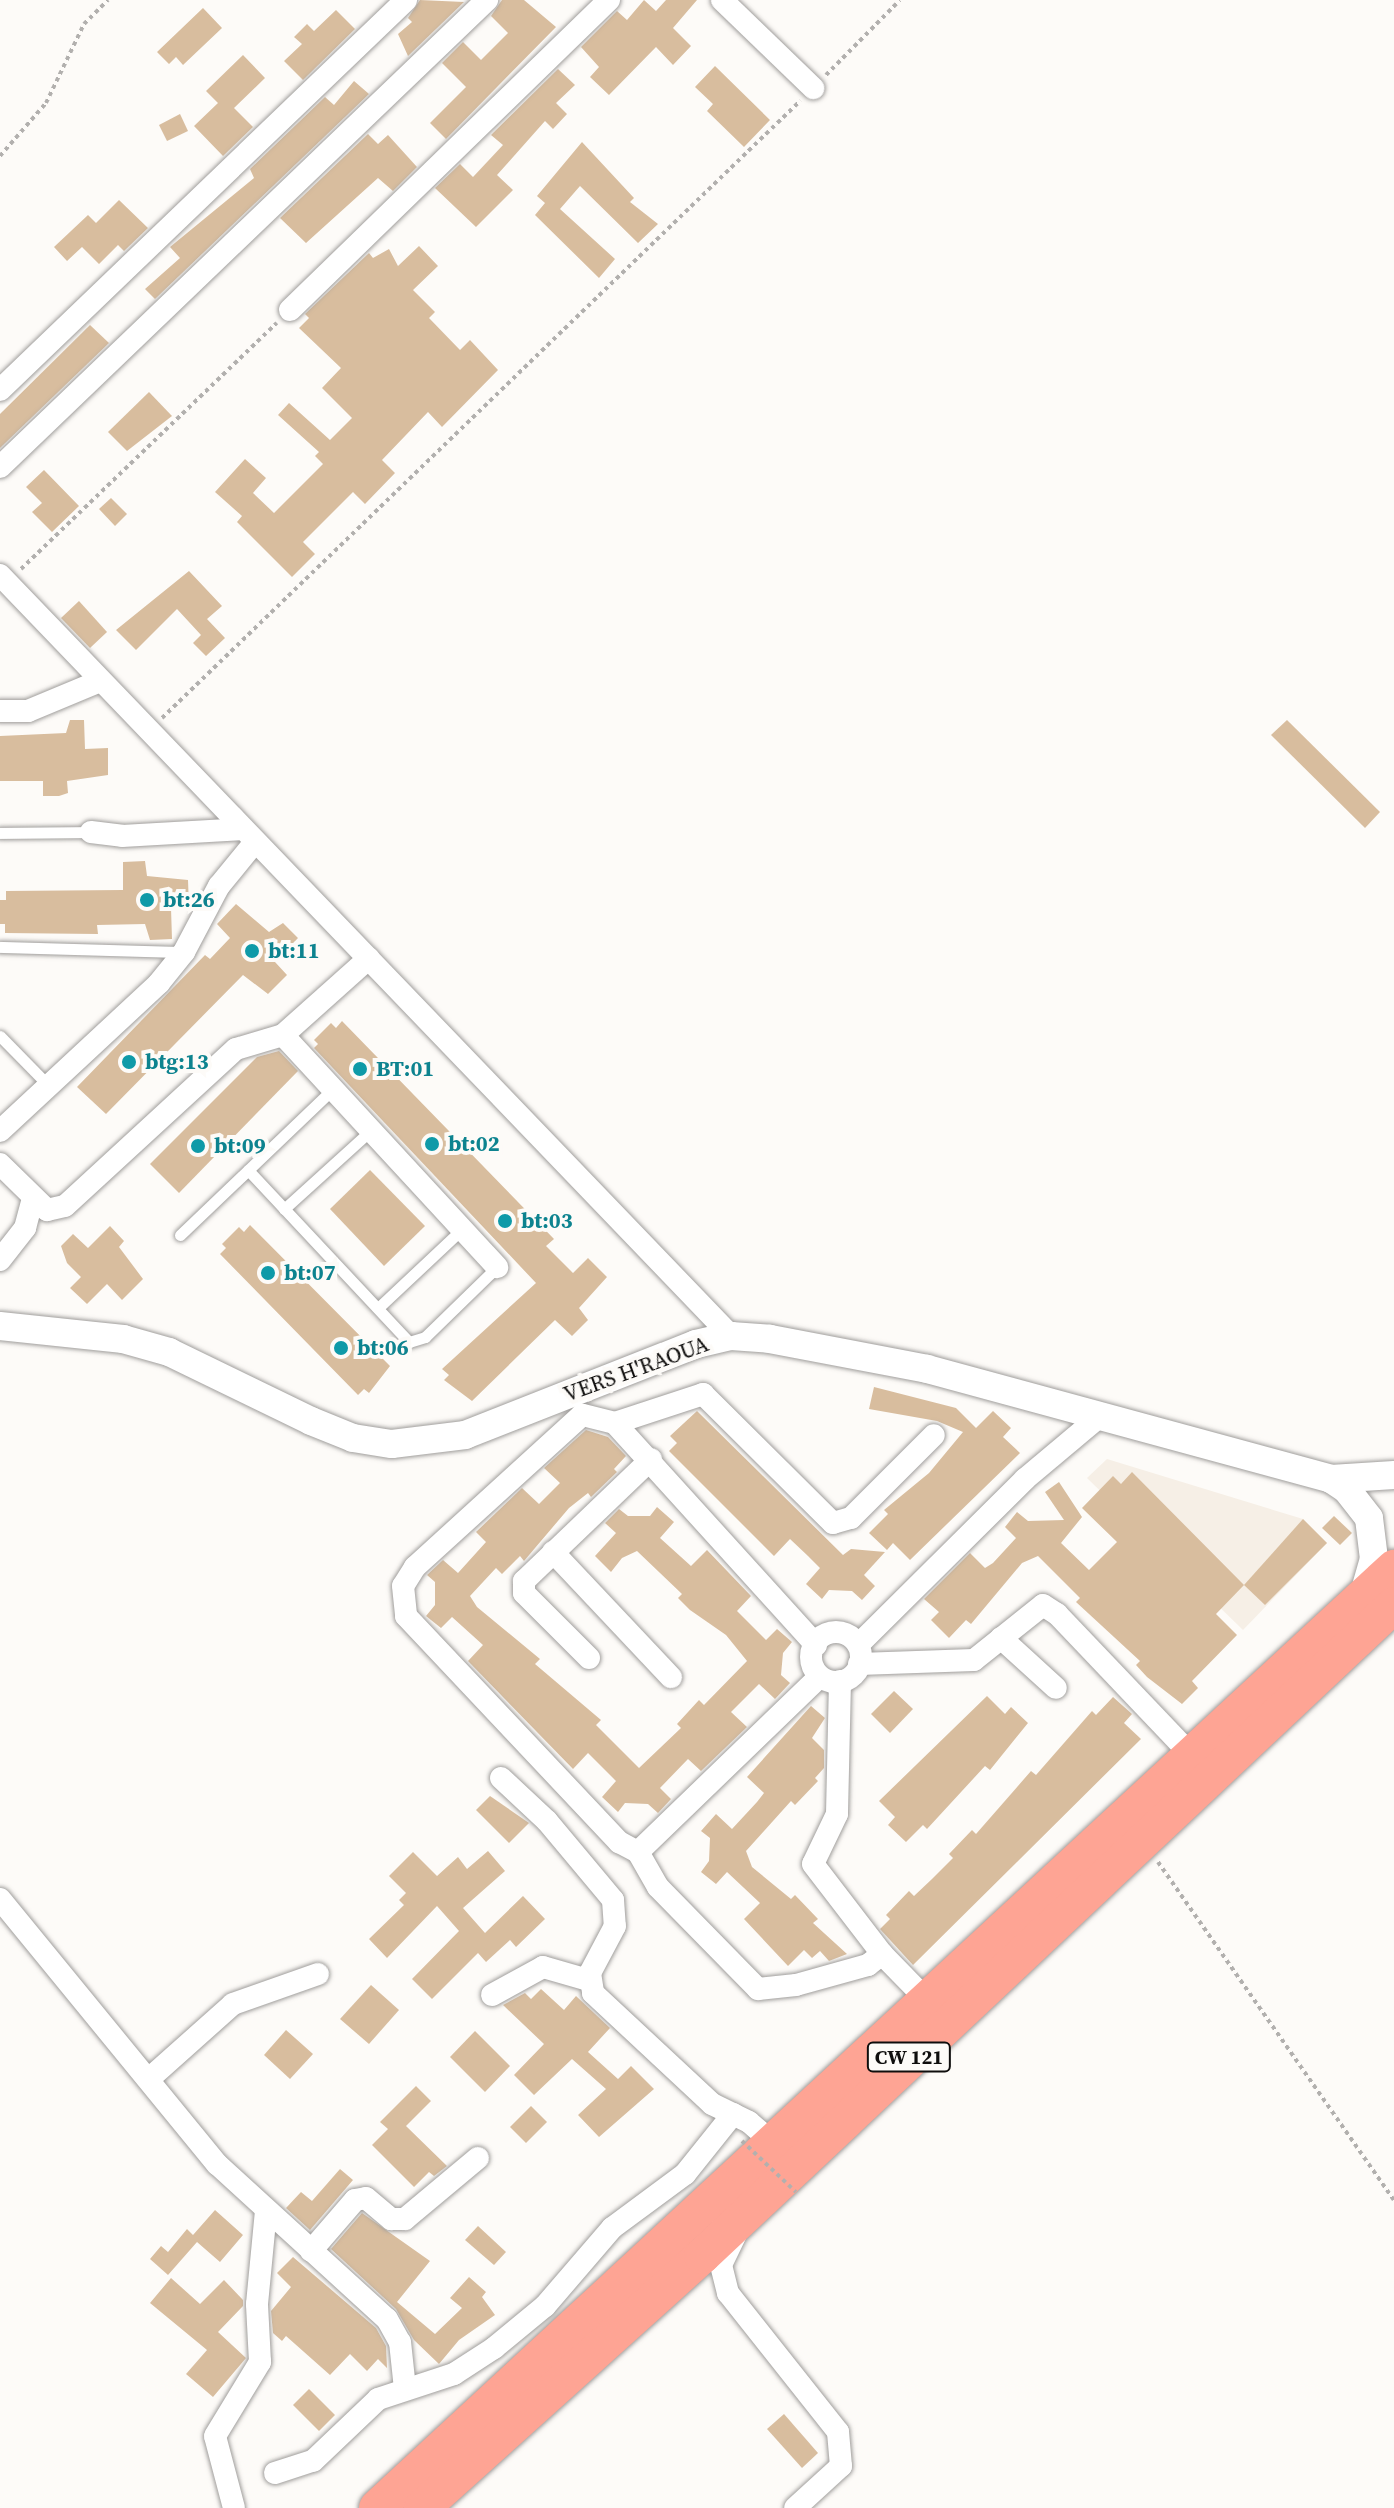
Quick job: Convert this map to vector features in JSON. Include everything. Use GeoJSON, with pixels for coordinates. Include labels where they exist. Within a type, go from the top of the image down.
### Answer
{"type":"FeatureCollection","features":[{"type":"Feature","properties":{"kind":"highway"},"geometry":{"type":"LineString","coordinates":[[377,2508],[757,2141],[925,1998],[1193,1757],[1378,1603],[1394,1568]]}},
{"type":"Feature","properties":{"kind":"highway","name":"CW 121"},"geometry":{"type":"LineString","coordinates":[[422,2508],[745,2214],[1142,1840],[1378,1603]]}},
{"type":"Feature","properties":{"kind":"street"},"geometry":{"type":"LineString","coordinates":[[0,390],[406,0]]}},
{"type":"Feature","properties":{"kind":"street"},"geometry":{"type":"LineString","coordinates":[[0,467],[487,0]]}},
{"type":"Feature","properties":{"kind":"street"},"geometry":{"type":"LineString","coordinates":[[290,310],[609,0]]}},
{"type":"Feature","properties":{"kind":"street"},"geometry":{"type":"LineString","coordinates":[[722,0],[813,88]]}},
{"type":"Feature","properties":{"kind":"street"},"geometry":{"type":"LineString","coordinates":[[3,578],[731,1336]]}},
{"type":"Feature","properties":{"kind":"street"},"geometry":{"type":"LineString","coordinates":[[0,711],[28,711],[100,681]]}},
{"type":"Feature","properties":{"kind":"street"},"geometry":{"type":"LineString","coordinates":[[91,832],[122,836],[248,836]]}},
{"type":"Feature","properties":{"kind":"street"},"geometry":{"type":"LineString","coordinates":[[0,1131],[159,983],[184,952],[248,836]]}},
{"type":"Feature","properties":{"kind":"street"},"geometry":{"type":"LineString","coordinates":[[0,1164],[47,1210],[65,1206],[236,1049],[283,1035],[369,958]]}},
{"type":"Feature","properties":{"kind":"street"},"geometry":{"type":"LineString","coordinates":[[283,1035],[497,1267]]}},
{"type":"Feature","properties":{"kind":"street"},"geometry":{"type":"LineString","coordinates":[[0,1260],[25,1228],[33,1199]]}},
{"type":"Feature","properties":{"kind":"street","name":"VERS H'RAOUA"},"geometry":{"type":"LineString","coordinates":[[0,1326],[123,1339],[169,1352],[311,1421],[353,1438],[392,1444],[465,1435],[663,1356],[731,1336],[806,1344],[927,1369],[1331,1479]]}},
{"type":"Feature","properties":{"kind":"street"},"geometry":{"type":"LineString","coordinates":[[615,1423],[703,1394],[833,1523],[851,1518],[934,1435]]}},
{"type":"Feature","properties":{"kind":"street"},"geometry":{"type":"LineString","coordinates":[[816,1645],[651,1459],[615,1423],[582,1415],[415,1567],[403,1586],[406,1616],[619,1842],[638,1852],[658,1887],[758,1989],[796,1985],[868,1965],[882,1954]]}},
{"type":"Feature","properties":{"kind":"street"},"geometry":{"type":"LineString","coordinates":[[638,1852],[860,1653],[1025,1479],[1099,1417]]}},
{"type":"Feature","properties":{"kind":"street"},"geometry":{"type":"LineString","coordinates":[[589,1658],[524,1593],[524,1581],[651,1459]]}},
{"type":"Feature","properties":{"kind":"street"},"geometry":{"type":"LineString","coordinates":[[1331,1479],[1394,1475]]}},
{"type":"Feature","properties":{"kind":"street"},"geometry":{"type":"LineString","coordinates":[[1331,1479],[1359,1502],[1374,1537],[1378,1603]]}},
{"type":"Feature","properties":{"kind":"street"},"geometry":{"type":"LineString","coordinates":[[553,1552],[671,1677]]}},
{"type":"Feature","properties":{"kind":"street"},"geometry":{"type":"LineString","coordinates":[[925,1998],[882,1954],[813,1864],[837,1814],[828,1680],[810,1657],[816,1645],[840,1631],[860,1653],[974,1660],[1028,1612],[1043,1605],[1050,1608],[1193,1757]]}},
{"type":"Feature","properties":{"kind":"street"},"geometry":{"type":"LineString","coordinates":[[1001,1638],[1056,1688]]}},
{"type":"Feature","properties":{"kind":"street"},"geometry":{"type":"LineString","coordinates":[[501,1778],[547,1821],[613,1900],[615,1926],[588,1980],[593,1993],[697,2090],[733,2114],[757,2141]]}},
{"type":"Feature","properties":{"kind":"street"},"geometry":{"type":"LineString","coordinates":[[0,1899],[150,2078],[217,2164],[387,2319],[400,2342],[405,2389]]}},
{"type":"Feature","properties":{"kind":"street"},"geometry":{"type":"LineString","coordinates":[[492,1995],[543,1967],[588,1980]]}},
{"type":"Feature","properties":{"kind":"street"},"geometry":{"type":"LineString","coordinates":[[150,2078],[233,2004],[318,1974]]}},
{"type":"Feature","properties":{"kind":"street"},"geometry":{"type":"LineString","coordinates":[[275,2473],[313,2461],[378,2399],[454,2374],[545,2306],[612,2228],[685,2174],[733,2114]]}},
{"type":"Feature","properties":{"kind":"street"},"geometry":{"type":"LineString","coordinates":[[311,2251],[355,2200],[366,2198],[391,2219],[405,2219],[478,2158]]}},
{"type":"Feature","properties":{"kind":"street"},"geometry":{"type":"LineString","coordinates":[[234,2508],[215,2436],[260,2362],[257,2304],[266,2210]]}},
{"type":"Feature","properties":{"kind":"street"},"geometry":{"type":"LineString","coordinates":[[745,2214],[721,2265],[728,2293],[838,2432],[841,2466],[795,2508]]}},
{"type":"Feature","properties":{"kind":"lane"},"geometry":{"type":"LineString","coordinates":[[0,833],[91,832]]}},
{"type":"Feature","properties":{"kind":"lane"},"geometry":{"type":"LineString","coordinates":[[0,947],[184,952]]}},
{"type":"Feature","properties":{"kind":"lane"},"geometry":{"type":"LineString","coordinates":[[0,1036],[48,1085]]}},
{"type":"Feature","properties":{"kind":"lane"},"geometry":{"type":"LineString","coordinates":[[180,1235],[333,1089]]}},
{"type":"Feature","properties":{"kind":"lane"},"geometry":{"type":"LineString","coordinates":[[284,1209],[371,1130]]}},
{"type":"Feature","properties":{"kind":"lane"},"geometry":{"type":"LineString","coordinates":[[248,1170],[409,1342],[425,1337],[497,1267]]}},
{"type":"Feature","properties":{"kind":"lane"},"geometry":{"type":"LineString","coordinates":[[378,1308],[462,1229]]}},
{"type":"Feature","properties":{"kind":"path"},"geometry":{"type":"LineString","coordinates":[[0,156],[46,103],[84,24],[108,0]]}},
{"type":"Feature","properties":{"kind":"path"},"geometry":{"type":"LineString","coordinates":[[148,731],[813,88],[900,0]]}},
{"type":"Feature","properties":{"kind":"path"},"geometry":{"type":"LineString","coordinates":[[3,578],[290,310]]}},
{"type":"Feature","properties":{"kind":"path"},"geometry":{"type":"LineString","coordinates":[[1142,1840],[1394,2200]]}},
{"type":"Feature","properties":{"kind":"path"},"geometry":{"type":"LineString","coordinates":[[757,2141],[796,2192]]}},
{"type":"Feature","properties":{"kind":"shaded area"},"geometry":{"type":"Polygon","coordinates":[[[1107,1459],[1303,1519],[1327,1543],[1243,1630],[1087,1478],[1107,1459]]]}},
{"type":"Feature","properties":{"kind":"building"},"geometry":{"type":"Polygon","coordinates":[[[420,0],[464,2],[408,56],[398,34],[412,22],[408,18],[420,0]]]}},
{"type":"Feature","properties":{"kind":"building"},"geometry":{"type":"Polygon","coordinates":[[[502,0],[524,0],[556,27],[446,139],[430,123],[466,87],[442,63],[463,42],[481,60],[508,33],[491,16],[502,0]]]}},
{"type":"Feature","properties":{"kind":"building"},"geometry":{"type":"Polygon","coordinates":[[[644,0],[656,11],[666,0],[697,0],[673,28],[691,46],[673,65],[656,47],[609,95],[590,77],[599,67],[581,47],[617,11],[627,20],[644,0]]]}},
{"type":"Feature","properties":{"kind":"building"},"geometry":{"type":"Polygon","coordinates":[[[203,8],[222,28],[183,65],[176,57],[169,64],[157,52],[203,8]]]}},
{"type":"Feature","properties":{"kind":"building"},"geometry":{"type":"Polygon","coordinates":[[[336,10],[355,29],[303,80],[284,61],[302,44],[294,37],[307,24],[314,31],[336,10]]]}},
{"type":"Feature","properties":{"kind":"building"},"geometry":{"type":"Polygon","coordinates":[[[243,55],[265,78],[234,108],[253,127],[223,156],[194,126],[218,103],[206,91],[243,55]]]}},
{"type":"Feature","properties":{"kind":"building"},"geometry":{"type":"Polygon","coordinates":[[[715,66],[770,120],[744,147],[707,111],[713,104],[695,87],[715,66]]]}},
{"type":"Feature","properties":{"kind":"building"},"geometry":{"type":"Polygon","coordinates":[[[558,69],[575,85],[556,103],[567,114],[553,129],[545,121],[497,175],[513,190],[476,227],[435,188],[460,164],[473,177],[503,145],[491,135],[558,69]]]}},
{"type":"Feature","properties":{"kind":"building"},"geometry":{"type":"Polygon","coordinates":[[[354,81],[369,94],[155,299],[145,289],[180,258],[170,247],[254,178],[250,169],[325,97],[334,105],[354,81]]]}},
{"type":"Feature","properties":{"kind":"building"},"geometry":{"type":"Polygon","coordinates":[[[180,114],[188,131],[167,141],[159,125],[180,114]]]}},
{"type":"Feature","properties":{"kind":"building"},"geometry":{"type":"Polygon","coordinates":[[[368,134],[378,144],[388,135],[417,167],[393,191],[378,178],[306,243],[280,218],[368,134]]]}},
{"type":"Feature","properties":{"kind":"building"},"geometry":{"type":"Polygon","coordinates":[[[582,142],[634,198],[630,202],[658,224],[638,243],[580,186],[560,209],[615,259],[599,278],[535,215],[545,203],[537,196],[582,142]]]}},
{"type":"Feature","properties":{"kind":"building"},"geometry":{"type":"Polygon","coordinates":[[[119,200],[148,228],[124,251],[118,245],[99,264],[82,247],[67,261],[54,247],[88,215],[96,223],[119,200]]]}},
{"type":"Feature","properties":{"kind":"building"},"geometry":{"type":"Polygon","coordinates":[[[419,246],[438,266],[413,290],[435,312],[429,318],[460,350],[470,340],[498,370],[442,427],[428,412],[382,460],[395,473],[365,504],[353,492],[303,542],[315,554],[292,577],[237,522],[242,516],[215,492],[245,459],[266,478],[253,493],[274,513],[323,464],[315,456],[319,452],[278,415],[289,403],[330,440],[352,418],[322,388],[341,368],[299,328],[309,318],[305,314],[369,253],[373,258],[389,249],[398,266],[419,246]]]}},
{"type":"Feature","properties":{"kind":"building"},"geometry":{"type":"Polygon","coordinates":[[[90,325],[109,343],[0,448],[0,414],[90,325]]]}},
{"type":"Feature","properties":{"kind":"building"},"geometry":{"type":"Polygon","coordinates":[[[149,392],[172,416],[127,451],[108,432],[149,392]]]}},
{"type":"Feature","properties":{"kind":"building"},"geometry":{"type":"Polygon","coordinates":[[[44,470],[79,506],[52,532],[32,512],[42,503],[26,487],[44,470]]]}},
{"type":"Feature","properties":{"kind":"building"},"geometry":{"type":"Polygon","coordinates":[[[111,498],[127,514],[115,526],[99,509],[111,498]]]}},
{"type":"Feature","properties":{"kind":"building"},"geometry":{"type":"Polygon","coordinates":[[[189,571],[222,606],[207,619],[225,638],[206,656],[193,643],[201,635],[177,609],[136,650],[116,630],[189,571]]]}},
{"type":"Feature","properties":{"kind":"building"},"geometry":{"type":"Polygon","coordinates":[[[79,601],[107,632],[90,648],[61,618],[79,601]]]}},
{"type":"Feature","properties":{"kind":"building"},"geometry":{"type":"Polygon","coordinates":[[[70,720],[84,720],[85,749],[108,748],[108,775],[67,781],[68,793],[59,796],[43,796],[43,781],[0,781],[0,736],[66,733],[70,720]]]}},
{"type":"Feature","properties":{"kind":"building"},"geometry":{"type":"Polygon","coordinates":[[[1287,720],[1380,812],[1365,828],[1271,735],[1287,720]]]}},
{"type":"Feature","properties":{"kind":"building"},"geometry":{"type":"Polygon","coordinates":[[[145,861],[147,876],[188,880],[189,907],[171,908],[172,939],[150,940],[145,924],[97,925],[98,934],[5,933],[5,924],[0,924],[0,900],[6,900],[6,891],[123,890],[123,862],[145,861]]]}},
{"type":"Feature","properties":{"kind":"building"},"geometry":{"type":"Polygon","coordinates":[[[236,904],[269,932],[283,923],[298,938],[275,962],[287,975],[268,994],[243,975],[106,1114],[77,1087],[205,955],[210,959],[230,938],[217,924],[236,904]]]}},
{"type":"Feature","properties":{"kind":"building"},"geometry":{"type":"Polygon","coordinates":[[[342,1021],[554,1239],[546,1246],[573,1273],[588,1258],[607,1277],[579,1308],[588,1320],[572,1336],[555,1320],[472,1401],[444,1380],[449,1375],[442,1369],[536,1283],[314,1048],[318,1044],[314,1040],[331,1023],[336,1028],[342,1021]]]}},
{"type":"Feature","properties":{"kind":"building"},"geometry":{"type":"Polygon","coordinates":[[[279,1051],[298,1071],[179,1193],[150,1164],[257,1057],[279,1051]]]}},
{"type":"Feature","properties":{"kind":"building"},"geometry":{"type":"Polygon","coordinates":[[[370,1170],[425,1226],[384,1266],[330,1209],[370,1170]]]}},
{"type":"Feature","properties":{"kind":"building"},"geometry":{"type":"Polygon","coordinates":[[[250,1225],[390,1366],[369,1393],[364,1389],[358,1395],[220,1254],[226,1248],[222,1244],[239,1227],[244,1232],[250,1225]]]}},
{"type":"Feature","properties":{"kind":"building"},"geometry":{"type":"Polygon","coordinates":[[[110,1226],[124,1241],[119,1247],[143,1279],[122,1300],[107,1284],[87,1304],[70,1288],[81,1277],[67,1263],[61,1246],[73,1234],[88,1248],[110,1226]]]}},
{"type":"Feature","properties":{"kind":"building"},"geometry":{"type":"Polygon","coordinates":[[[874,1387],[956,1408],[976,1428],[993,1411],[1011,1428],[1003,1437],[1020,1453],[910,1560],[893,1543],[887,1550],[869,1533],[888,1514],[884,1510],[929,1473],[963,1432],[937,1421],[869,1409],[874,1387]]]}},
{"type":"Feature","properties":{"kind":"building"},"geometry":{"type":"Polygon","coordinates":[[[697,1411],[843,1555],[851,1549],[885,1552],[864,1575],[875,1586],[862,1600],[852,1591],[829,1590],[822,1599],[806,1584],[820,1568],[808,1556],[790,1539],[774,1556],[669,1451],[677,1443],[670,1436],[697,1411]]]}},
{"type":"Feature","properties":{"kind":"building"},"geometry":{"type":"Polygon","coordinates":[[[586,1430],[608,1437],[626,1456],[614,1469],[617,1472],[591,1497],[588,1493],[569,1508],[524,1561],[520,1556],[502,1574],[496,1568],[470,1596],[477,1607],[540,1659],[535,1664],[601,1720],[596,1725],[639,1768],[681,1728],[677,1724],[699,1700],[704,1705],[747,1661],[726,1635],[678,1598],[682,1594],[637,1551],[622,1558],[611,1572],[595,1556],[616,1533],[605,1523],[619,1509],[628,1516],[650,1516],[657,1507],[674,1522],[660,1538],[691,1566],[707,1550],[751,1596],[737,1611],[766,1640],[777,1629],[792,1642],[783,1653],[781,1675],[790,1683],[775,1699],[759,1684],[731,1712],[747,1727],[701,1771],[688,1759],[660,1788],[671,1799],[658,1813],[648,1804],[625,1803],[618,1812],[602,1797],[616,1781],[588,1753],[573,1769],[468,1661],[483,1645],[452,1617],[441,1628],[426,1616],[435,1605],[435,1582],[427,1575],[443,1560],[458,1573],[486,1542],[476,1532],[522,1488],[539,1504],[560,1483],[544,1468],[586,1430]]]}},
{"type":"Feature","properties":{"kind":"building"},"geometry":{"type":"Polygon","coordinates":[[[1132,1472],[1244,1585],[1216,1614],[1237,1635],[1192,1681],[1198,1688],[1182,1704],[1147,1677],[1136,1665],[1140,1661],[1076,1602],[1080,1598],[1038,1556],[1022,1563],[971,1624],[966,1620],[949,1638],[931,1620],[939,1612],[924,1599],[970,1553],[985,1568],[993,1563],[1016,1538],[1005,1527],[1017,1512],[1028,1521],[1064,1520],[1045,1492],[1059,1482],[1082,1517],[1061,1543],[1089,1570],[1117,1542],[1082,1508],[1113,1476],[1121,1484],[1132,1472]]]}},
{"type":"Feature","properties":{"kind":"building"},"geometry":{"type":"Polygon","coordinates":[[[1334,1516],[1352,1533],[1340,1545],[1322,1528],[1334,1516]]]}},
{"type":"Feature","properties":{"kind":"building"},"geometry":{"type":"Polygon","coordinates":[[[1303,1519],[1327,1543],[1265,1605],[1244,1585],[1303,1519]]]}},
{"type":"Feature","properties":{"kind":"building"},"geometry":{"type":"Polygon","coordinates":[[[894,1691],[913,1709],[890,1733],[871,1714],[894,1691]]]}},
{"type":"Feature","properties":{"kind":"building"},"geometry":{"type":"Polygon","coordinates":[[[987,1696],[1005,1714],[1011,1707],[1028,1723],[990,1770],[985,1766],[927,1829],[923,1825],[906,1842],[888,1825],[895,1817],[879,1801],[987,1696]]]}},
{"type":"Feature","properties":{"kind":"building"},"geometry":{"type":"Polygon","coordinates":[[[1113,1697],[1132,1714],[1124,1723],[1141,1739],[913,1965],[880,1929],[890,1919],[886,1915],[909,1891],[914,1896],[932,1879],[953,1858],[949,1854],[972,1830],[976,1834],[1031,1771],[1036,1775],[1092,1711],[1096,1715],[1113,1697]]]}},
{"type":"Feature","properties":{"kind":"building"},"geometry":{"type":"Polygon","coordinates":[[[811,1706],[825,1718],[812,1738],[824,1750],[824,1768],[815,1778],[818,1781],[795,1805],[791,1801],[746,1851],[752,1867],[791,1899],[795,1895],[818,1919],[813,1923],[847,1954],[829,1961],[820,1951],[812,1958],[804,1950],[788,1966],[744,1919],[760,1903],[727,1872],[716,1884],[701,1872],[709,1861],[710,1838],[701,1831],[716,1814],[732,1829],[757,1802],[764,1793],[747,1777],[811,1706]]]}},
{"type":"Feature","properties":{"kind":"building"},"geometry":{"type":"Polygon","coordinates":[[[490,1796],[529,1823],[509,1843],[476,1810],[490,1796]]]}},
{"type":"Feature","properties":{"kind":"building"},"geometry":{"type":"Polygon","coordinates":[[[488,1851],[505,1871],[463,1908],[485,1933],[523,1896],[545,1919],[516,1947],[510,1940],[486,1962],[478,1953],[432,1999],[412,1979],[459,1931],[437,1906],[387,1958],[369,1939],[404,1905],[399,1900],[406,1893],[389,1876],[413,1852],[437,1876],[458,1857],[467,1869],[488,1851]]]}},
{"type":"Feature","properties":{"kind":"building"},"geometry":{"type":"Polygon","coordinates":[[[371,1985],[399,2010],[369,2044],[340,2019],[371,1985]]]}},
{"type":"Feature","properties":{"kind":"building"},"geometry":{"type":"Polygon","coordinates":[[[541,1989],[564,2010],[576,1996],[610,2028],[588,2052],[618,2079],[631,2066],[654,2089],[599,2137],[578,2115],[606,2089],[572,2059],[534,2095],[514,2075],[544,2044],[503,2005],[525,1993],[531,1999],[541,1989]]]}},
{"type":"Feature","properties":{"kind":"building"},"geometry":{"type":"Polygon","coordinates":[[[286,2030],[313,2054],[290,2079],[264,2055],[286,2030]]]}},
{"type":"Feature","properties":{"kind":"building"},"geometry":{"type":"Polygon","coordinates":[[[475,2031],[510,2066],[485,2092],[450,2057],[475,2031]]]}},
{"type":"Feature","properties":{"kind":"building"},"geometry":{"type":"Polygon","coordinates":[[[416,2086],[431,2101],[406,2126],[447,2166],[434,2176],[429,2172],[414,2187],[372,2145],[388,2129],[380,2122],[416,2086]]]}},
{"type":"Feature","properties":{"kind":"building"},"geometry":{"type":"Polygon","coordinates":[[[531,2106],[547,2122],[526,2143],[510,2127],[531,2106]]]}},
{"type":"Feature","properties":{"kind":"building"},"geometry":{"type":"Polygon","coordinates":[[[340,2169],[353,2180],[310,2230],[286,2208],[301,2192],[312,2201],[340,2169]]]}},
{"type":"Feature","properties":{"kind":"building"},"geometry":{"type":"Polygon","coordinates":[[[215,2210],[243,2235],[220,2262],[197,2242],[168,2275],[150,2259],[161,2246],[168,2252],[187,2229],[193,2235],[215,2210]]]}},
{"type":"Feature","properties":{"kind":"building"},"geometry":{"type":"Polygon","coordinates":[[[362,2213],[430,2261],[397,2302],[435,2334],[462,2308],[450,2298],[469,2277],[486,2292],[482,2297],[495,2315],[459,2340],[439,2364],[414,2340],[396,2309],[331,2249],[362,2213]]]}},
{"type":"Feature","properties":{"kind":"building"},"geometry":{"type":"Polygon","coordinates":[[[478,2226],[506,2252],[494,2265],[465,2240],[478,2226]]]}},
{"type":"Feature","properties":{"kind":"building"},"geometry":{"type":"Polygon","coordinates":[[[293,2257],[376,2328],[386,2346],[387,2368],[378,2359],[367,2371],[350,2354],[330,2375],[286,2336],[282,2341],[273,2333],[271,2311],[291,2287],[277,2273],[293,2257]]]}},
{"type":"Feature","properties":{"kind":"building"},"geometry":{"type":"Polygon","coordinates":[[[171,2278],[200,2304],[224,2280],[243,2300],[243,2306],[218,2332],[246,2358],[213,2397],[186,2374],[207,2350],[150,2303],[171,2278]]]}},
{"type":"Feature","properties":{"kind":"building"},"geometry":{"type":"Polygon","coordinates":[[[309,2389],[335,2415],[319,2431],[293,2405],[309,2389]]]}},
{"type":"Feature","properties":{"kind":"building"},"geometry":{"type":"Polygon","coordinates":[[[784,2414],[818,2453],[802,2468],[767,2429],[784,2414]]]}},
{"type":"Feature","properties":{"kind":"place","name":"bt:26"},"geometry":{"type":"Point","coordinates":[147,900]}},
{"type":"Feature","properties":{"kind":"place","name":"bt:11"},"geometry":{"type":"Point","coordinates":[252,951]}},
{"type":"Feature","properties":{"kind":"place","name":"btg:13"},"geometry":{"type":"Point","coordinates":[129,1062]}},
{"type":"Feature","properties":{"kind":"place","name":"BT:01"},"geometry":{"type":"Point","coordinates":[360,1069]}},
{"type":"Feature","properties":{"kind":"place","name":"bt:02"},"geometry":{"type":"Point","coordinates":[432,1144]}},
{"type":"Feature","properties":{"kind":"place","name":"bt:09"},"geometry":{"type":"Point","coordinates":[198,1146]}},
{"type":"Feature","properties":{"kind":"place","name":"bt:03"},"geometry":{"type":"Point","coordinates":[505,1221]}},
{"type":"Feature","properties":{"kind":"place","name":"bt:07"},"geometry":{"type":"Point","coordinates":[268,1273]}},
{"type":"Feature","properties":{"kind":"place","name":"bt:06"},"geometry":{"type":"Point","coordinates":[341,1348]}}]}
